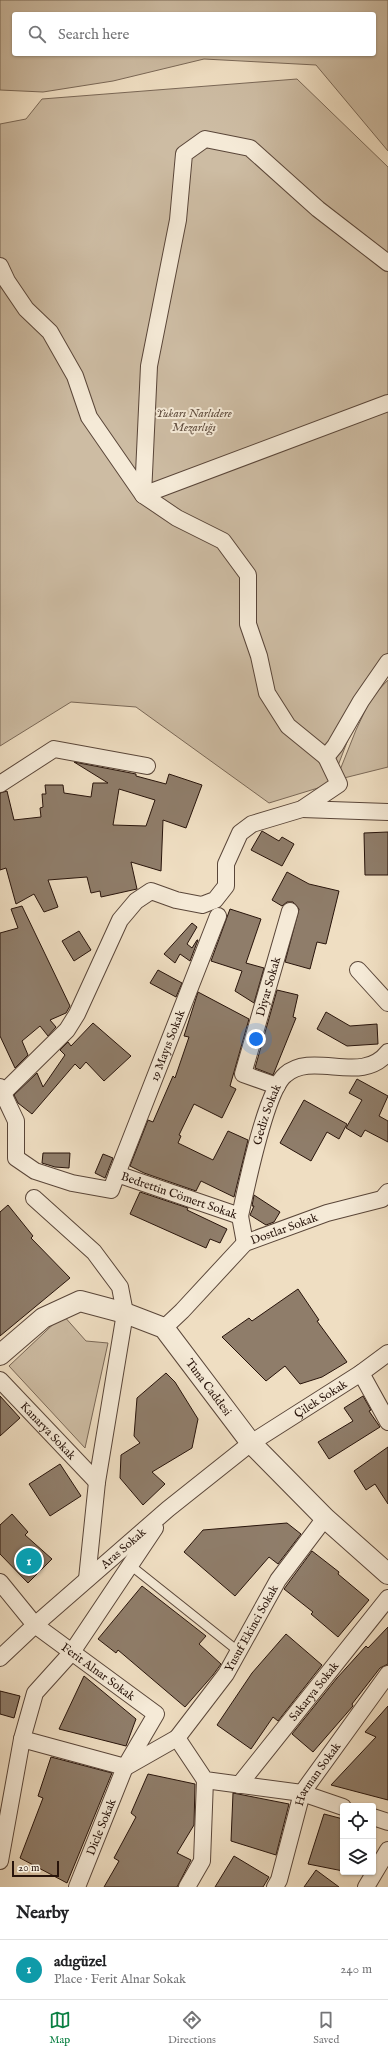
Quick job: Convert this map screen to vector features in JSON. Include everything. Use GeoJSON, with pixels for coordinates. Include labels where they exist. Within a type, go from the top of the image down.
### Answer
{"type":"FeatureCollection","features":[{"type":"Feature","properties":{"kind":"street"},"geometry":{"type":"LineString","coordinates":[[143,495],[149,366],[178,220],[184,154],[205,139],[250,148],[318,209],[388,263]]}},
{"type":"Feature","properties":{"kind":"street"},"geometry":{"type":"LineString","coordinates":[[0,266],[7,281],[26,309],[50,332],[75,376],[89,417],[143,495],[177,518],[223,541],[248,575],[248,624],[259,656],[267,693],[288,726],[326,757],[340,784],[302,809],[252,824],[240,833],[226,864],[226,886],[215,900],[202,905],[176,900],[151,891],[136,902],[120,920],[77,1014],[67,1030],[1,1092]]}},
{"type":"Feature","properties":{"kind":"street"},"geometry":{"type":"LineString","coordinates":[[143,495],[388,403]]}},
{"type":"Feature","properties":{"kind":"street"},"geometry":{"type":"LineString","coordinates":[[326,757],[335,746],[361,701],[388,662]]}},
{"type":"Feature","properties":{"kind":"street"},"geometry":{"type":"LineString","coordinates":[[0,784],[54,749],[147,766]]}},
{"type":"Feature","properties":{"kind":"street"},"geometry":{"type":"LineString","coordinates":[[302,809],[388,812]]}},
{"type":"Feature","properties":{"kind":"street","name":"Diyar Sokak"},"geometry":{"type":"LineString","coordinates":[[276,1086],[243,1074],[290,911]]}},
{"type":"Feature","properties":{"kind":"street","name":"19 Mayıs Sokak"},"geometry":{"type":"LineString","coordinates":[[117,1174],[218,916]]}},
{"type":"Feature","properties":{"kind":"street"},"geometry":{"type":"LineString","coordinates":[[358,970],[388,1003]]}},
{"type":"Feature","properties":{"kind":"street","name":"Gediz Sokak"},"geometry":{"type":"LineString","coordinates":[[240,1216],[265,1119],[276,1086],[285,1075],[299,1067],[364,1067],[379,1061],[388,1052]]}},
{"type":"Feature","properties":{"kind":"street","name":"Bedrettin Cömert Sokak"},"geometry":{"type":"LineString","coordinates":[[1,1092],[16,1121],[16,1158],[35,1171],[72,1183],[111,1190],[117,1174],[240,1216],[245,1243]]}},
{"type":"Feature","properties":{"kind":"street","name":"Dostlar Sokak"},"geometry":{"type":"LineString","coordinates":[[164,1328],[182,1311],[245,1243],[328,1213],[382,1200],[388,1192]]}},
{"type":"Feature","properties":{"kind":"street"},"geometry":{"type":"LineString","coordinates":[[34,1198],[94,1252],[120,1287],[125,1313],[97,1482],[87,1579]]}},
{"type":"Feature","properties":{"kind":"street"},"geometry":{"type":"LineString","coordinates":[[0,1355],[43,1318],[80,1301],[125,1313],[164,1328]]}},
{"type":"Feature","properties":{"kind":"street","name":"Tuna Caddesi"},"geometry":{"type":"LineString","coordinates":[[164,1328],[251,1443],[326,1518],[388,1574]]}},
{"type":"Feature","properties":{"kind":"street","name":"Çilek Sokak"},"geometry":{"type":"LineString","coordinates":[[251,1443],[361,1373],[388,1354]]}},
{"type":"Feature","properties":{"kind":"street"},"geometry":{"type":"LineString","coordinates":[[361,1373],[388,1422]]}},
{"type":"Feature","properties":{"kind":"street","name":"Kanarya Sokak"},"geometry":{"type":"LineString","coordinates":[[0,1380],[97,1482]]}},
{"type":"Feature","properties":{"kind":"street","name":"Aras Sokak"},"geometry":{"type":"LineString","coordinates":[[0,1658],[87,1579],[168,1510],[251,1443]]}},
{"type":"Feature","properties":{"kind":"street"},"geometry":{"type":"LineString","coordinates":[[0,1861],[22,1739],[35,1693],[72,1652],[168,1510]]}},
{"type":"Feature","properties":{"kind":"street","name":"Yusuf Ekinci Sokak"},"geometry":{"type":"LineString","coordinates":[[177,1738],[226,1674],[278,1580],[326,1518]]}},
{"type":"Feature","properties":{"kind":"street","name":"Ferit Alnar Sokak"},"geometry":{"type":"LineString","coordinates":[[0,1582],[35,1625],[156,1714],[125,1767]]}},
{"type":"Feature","properties":{"kind":"street","name":"Sakarya Sokak"},"geometry":{"type":"LineString","coordinates":[[238,1785],[388,1598]]}},
{"type":"Feature","properties":{"kind":"street","name":"Harman Sokak"},"geometry":{"type":"LineString","coordinates":[[275,1887],[279,1880],[302,1793],[388,1674]]}},
{"type":"Feature","properties":{"kind":"street"},"geometry":{"type":"LineString","coordinates":[[22,1739],[125,1767],[177,1738],[205,1780],[202,1861],[187,1887]]}},
{"type":"Feature","properties":{"kind":"street","name":"Dicle Sokak"},"geometry":{"type":"LineString","coordinates":[[77,1887],[125,1767]]}},
{"type":"Feature","properties":{"kind":"street"},"geometry":{"type":"LineString","coordinates":[[205,1780],[302,1793],[340,1806]]}},
{"type":"Feature","properties":{"kind":"street"},"geometry":{"type":"LineString","coordinates":[[376,1818],[388,1822]]}},
{"type":"Feature","properties":{"kind":"street"},"geometry":{"type":"LineString","coordinates":[[366,1887],[388,1850]]}},
{"type":"Feature","properties":{"kind":"lane"},"geometry":{"type":"LineString","coordinates":[[130,1565],[238,1651]]}},
{"type":"Feature","properties":{"kind":"green space"},"geometry":{"type":"Polygon","coordinates":[[[0,0],[388,0],[388,151],[316,65],[204,59],[113,81],[43,92],[0,90],[0,0]]]}},
{"type":"Feature","properties":{"kind":"green space","name":"Yukarı Narlıdere Mezarlığı"},"geometry":{"type":"Polygon","coordinates":[[[297,79],[388,167],[388,673],[372,697],[388,680],[388,767],[336,780],[356,730],[371,698],[357,716],[331,784],[269,803],[136,707],[71,702],[0,746],[0,124],[26,119],[42,99],[297,79]]]}},
{"type":"Feature","properties":{"kind":"green space"},"geometry":{"type":"Polygon","coordinates":[[[63,1315],[86,1341],[108,1343],[85,1448],[9,1366],[63,1315]]]}},
{"type":"Feature","properties":{"kind":"building"},"geometry":{"type":"Polygon","coordinates":[[[74,762],[136,774],[136,776],[166,784],[169,774],[202,785],[186,828],[163,820],[161,871],[131,862],[137,889],[101,897],[100,891],[91,893],[87,877],[48,880],[58,907],[44,912],[34,894],[16,904],[6,868],[0,870],[0,793],[7,791],[14,820],[41,817],[40,808],[43,807],[42,794],[46,794],[45,785],[63,785],[64,793],[91,797],[93,783],[108,783],[74,762]],[[119,789],[113,825],[146,826],[155,800],[119,789]]]}},
{"type":"Feature","properties":{"kind":"building"},"geometry":{"type":"Polygon","coordinates":[[[262,831],[279,841],[282,837],[294,844],[282,866],[251,850],[262,831]]]}},
{"type":"Feature","properties":{"kind":"building"},"geometry":{"type":"Polygon","coordinates":[[[388,832],[388,875],[365,875],[364,833],[388,832]]]}},
{"type":"Feature","properties":{"kind":"building"},"geometry":{"type":"Polygon","coordinates":[[[287,872],[309,884],[339,891],[326,944],[317,942],[310,969],[285,962],[299,909],[293,902],[287,902],[282,906],[272,900],[287,872]]]}},
{"type":"Feature","properties":{"kind":"building"},"geometry":{"type":"Polygon","coordinates":[[[22,906],[70,1006],[66,1013],[50,1020],[56,1027],[48,1036],[40,1026],[22,1041],[28,1055],[15,1068],[0,1036],[0,933],[18,928],[11,909],[22,906]]]}},
{"type":"Feature","properties":{"kind":"building"},"geometry":{"type":"Polygon","coordinates":[[[230,909],[261,919],[246,963],[264,968],[254,1003],[235,991],[242,971],[211,961],[230,909]]]}},
{"type":"Feature","properties":{"kind":"building"},"geometry":{"type":"Polygon","coordinates":[[[192,923],[197,927],[187,944],[192,948],[198,940],[190,961],[180,954],[175,963],[164,954],[192,923]]]}},
{"type":"Feature","properties":{"kind":"building"},"geometry":{"type":"Polygon","coordinates":[[[79,931],[91,950],[74,961],[62,941],[79,931]]]}},
{"type":"Feature","properties":{"kind":"building"},"geometry":{"type":"Polygon","coordinates":[[[158,970],[182,983],[176,997],[150,983],[158,970]]]}},
{"type":"Feature","properties":{"kind":"building"},"geometry":{"type":"Polygon","coordinates":[[[277,990],[298,995],[293,1017],[296,1018],[273,1075],[255,1068],[277,990]]]}},
{"type":"Feature","properties":{"kind":"building"},"geometry":{"type":"Polygon","coordinates":[[[198,992],[249,1019],[230,1086],[236,1089],[222,1118],[194,1104],[179,1135],[181,1136],[178,1143],[213,1160],[228,1131],[248,1140],[234,1197],[201,1181],[196,1191],[144,1173],[130,1166],[148,1120],[153,1122],[173,1076],[175,1078],[189,1037],[184,1036],[198,992]]]}},
{"type":"Feature","properties":{"kind":"building"},"geometry":{"type":"Polygon","coordinates":[[[326,1012],[350,1026],[377,1024],[378,1044],[347,1046],[317,1029],[326,1012]]]}},
{"type":"Feature","properties":{"kind":"building"},"geometry":{"type":"Polygon","coordinates":[[[93,1023],[131,1056],[104,1081],[86,1062],[80,1069],[75,1064],[32,1114],[18,1103],[14,1095],[37,1073],[43,1087],[65,1055],[60,1050],[68,1042],[71,1046],[93,1023]]]}},
{"type":"Feature","properties":{"kind":"building"},"geometry":{"type":"Polygon","coordinates":[[[357,1079],[388,1096],[379,1116],[388,1121],[388,1142],[365,1130],[361,1137],[346,1128],[362,1100],[349,1093],[357,1079]]]}},
{"type":"Feature","properties":{"kind":"building"},"geometry":{"type":"Polygon","coordinates":[[[304,1100],[347,1124],[339,1139],[327,1132],[311,1161],[280,1143],[304,1100]]]}},
{"type":"Feature","properties":{"kind":"building"},"geometry":{"type":"Polygon","coordinates":[[[43,1153],[70,1153],[69,1168],[55,1167],[42,1163],[43,1153]]]}},
{"type":"Feature","properties":{"kind":"building"},"geometry":{"type":"Polygon","coordinates":[[[103,1154],[113,1158],[105,1178],[95,1173],[103,1154]]]}},
{"type":"Feature","properties":{"kind":"building"},"geometry":{"type":"Polygon","coordinates":[[[140,1192],[188,1208],[187,1210],[227,1229],[220,1243],[210,1239],[206,1248],[130,1214],[140,1192]]]}},
{"type":"Feature","properties":{"kind":"building"},"geometry":{"type":"Polygon","coordinates":[[[254,1195],[280,1212],[274,1222],[266,1225],[250,1215],[254,1206],[252,1206],[254,1195]]]}},
{"type":"Feature","properties":{"kind":"building"},"geometry":{"type":"Polygon","coordinates":[[[8,1205],[33,1236],[31,1238],[70,1278],[0,1336],[0,1212],[8,1205]]]}},
{"type":"Feature","properties":{"kind":"building"},"geometry":{"type":"Polygon","coordinates":[[[298,1289],[319,1320],[317,1321],[347,1362],[322,1377],[300,1384],[285,1366],[266,1381],[222,1337],[249,1318],[252,1321],[298,1289]]]}},
{"type":"Feature","properties":{"kind":"building"},"geometry":{"type":"Polygon","coordinates":[[[166,1373],[175,1382],[198,1419],[192,1448],[152,1472],[165,1484],[143,1505],[120,1478],[121,1455],[140,1443],[134,1436],[137,1398],[166,1373]]]}},
{"type":"Feature","properties":{"kind":"building"},"geometry":{"type":"Polygon","coordinates":[[[0,1396],[20,1418],[0,1436],[0,1396]]]}},
{"type":"Feature","properties":{"kind":"building"},"geometry":{"type":"Polygon","coordinates":[[[363,1396],[371,1410],[369,1411],[380,1427],[329,1459],[318,1442],[353,1421],[344,1408],[363,1396]]]}},
{"type":"Feature","properties":{"kind":"building"},"geometry":{"type":"Polygon","coordinates":[[[388,1447],[388,1504],[375,1484],[366,1490],[354,1471],[388,1447]]]}},
{"type":"Feature","properties":{"kind":"building"},"geometry":{"type":"Polygon","coordinates":[[[60,1464],[81,1496],[50,1516],[29,1484],[60,1464]]]}},
{"type":"Feature","properties":{"kind":"building"},"geometry":{"type":"Polygon","coordinates":[[[12,1514],[28,1532],[25,1535],[52,1559],[28,1583],[0,1554],[0,1525],[12,1514]]]}},
{"type":"Feature","properties":{"kind":"building"},"geometry":{"type":"Polygon","coordinates":[[[287,1523],[301,1534],[278,1564],[269,1557],[235,1596],[184,1552],[203,1530],[287,1523]]]}},
{"type":"Feature","properties":{"kind":"building"},"geometry":{"type":"Polygon","coordinates":[[[312,1551],[339,1572],[338,1574],[369,1600],[338,1637],[311,1614],[313,1612],[284,1589],[312,1551]]]}},
{"type":"Feature","properties":{"kind":"building"},"geometry":{"type":"Polygon","coordinates":[[[142,1586],[206,1636],[199,1644],[221,1664],[185,1707],[118,1650],[116,1653],[98,1639],[142,1586]]]}},
{"type":"Feature","properties":{"kind":"building"},"geometry":{"type":"Polygon","coordinates":[[[388,1627],[388,1664],[380,1668],[352,1704],[353,1706],[313,1752],[292,1734],[337,1678],[366,1646],[368,1648],[388,1627]]]}},
{"type":"Feature","properties":{"kind":"building"},"geometry":{"type":"Polygon","coordinates":[[[286,1634],[322,1665],[278,1721],[273,1717],[251,1749],[217,1725],[252,1673],[286,1634]]]}},
{"type":"Feature","properties":{"kind":"building"},"geometry":{"type":"Polygon","coordinates":[[[84,1676],[136,1719],[126,1746],[59,1729],[84,1676]]]}},
{"type":"Feature","properties":{"kind":"building"},"geometry":{"type":"Polygon","coordinates":[[[0,1691],[20,1696],[14,1718],[0,1714],[0,1691]]]}},
{"type":"Feature","properties":{"kind":"building"},"geometry":{"type":"Polygon","coordinates":[[[388,1706],[388,1800],[331,1785],[376,1737],[365,1732],[388,1706]]]}},
{"type":"Feature","properties":{"kind":"building"},"geometry":{"type":"Polygon","coordinates":[[[51,1757],[112,1773],[67,1883],[20,1858],[43,1798],[38,1796],[51,1757]]]}},
{"type":"Feature","properties":{"kind":"building"},"geometry":{"type":"Polygon","coordinates":[[[148,1774],[195,1784],[194,1825],[177,1853],[191,1860],[177,1887],[104,1887],[119,1861],[114,1858],[136,1817],[131,1813],[148,1774]]]}},
{"type":"Feature","properties":{"kind":"building"},"geometry":{"type":"Polygon","coordinates":[[[233,1793],[289,1804],[276,1855],[231,1841],[233,1793]]]}},
{"type":"Feature","properties":{"kind":"building"},"geometry":{"type":"Polygon","coordinates":[[[324,1814],[340,1818],[340,1870],[308,1864],[324,1814]]]}},
{"type":"Feature","properties":{"kind":"building"},"geometry":{"type":"Polygon","coordinates":[[[234,1856],[269,1877],[263,1887],[215,1887],[234,1856]]]}},
{"type":"Feature","properties":{"kind":"building"},"geometry":{"type":"Polygon","coordinates":[[[316,1870],[339,1887],[304,1887],[316,1870]]]}},
{"type":"Feature","properties":{"kind":"place","name":"adıgüzel"},"geometry":{"type":"Point","coordinates":[29,1561]}}]}
